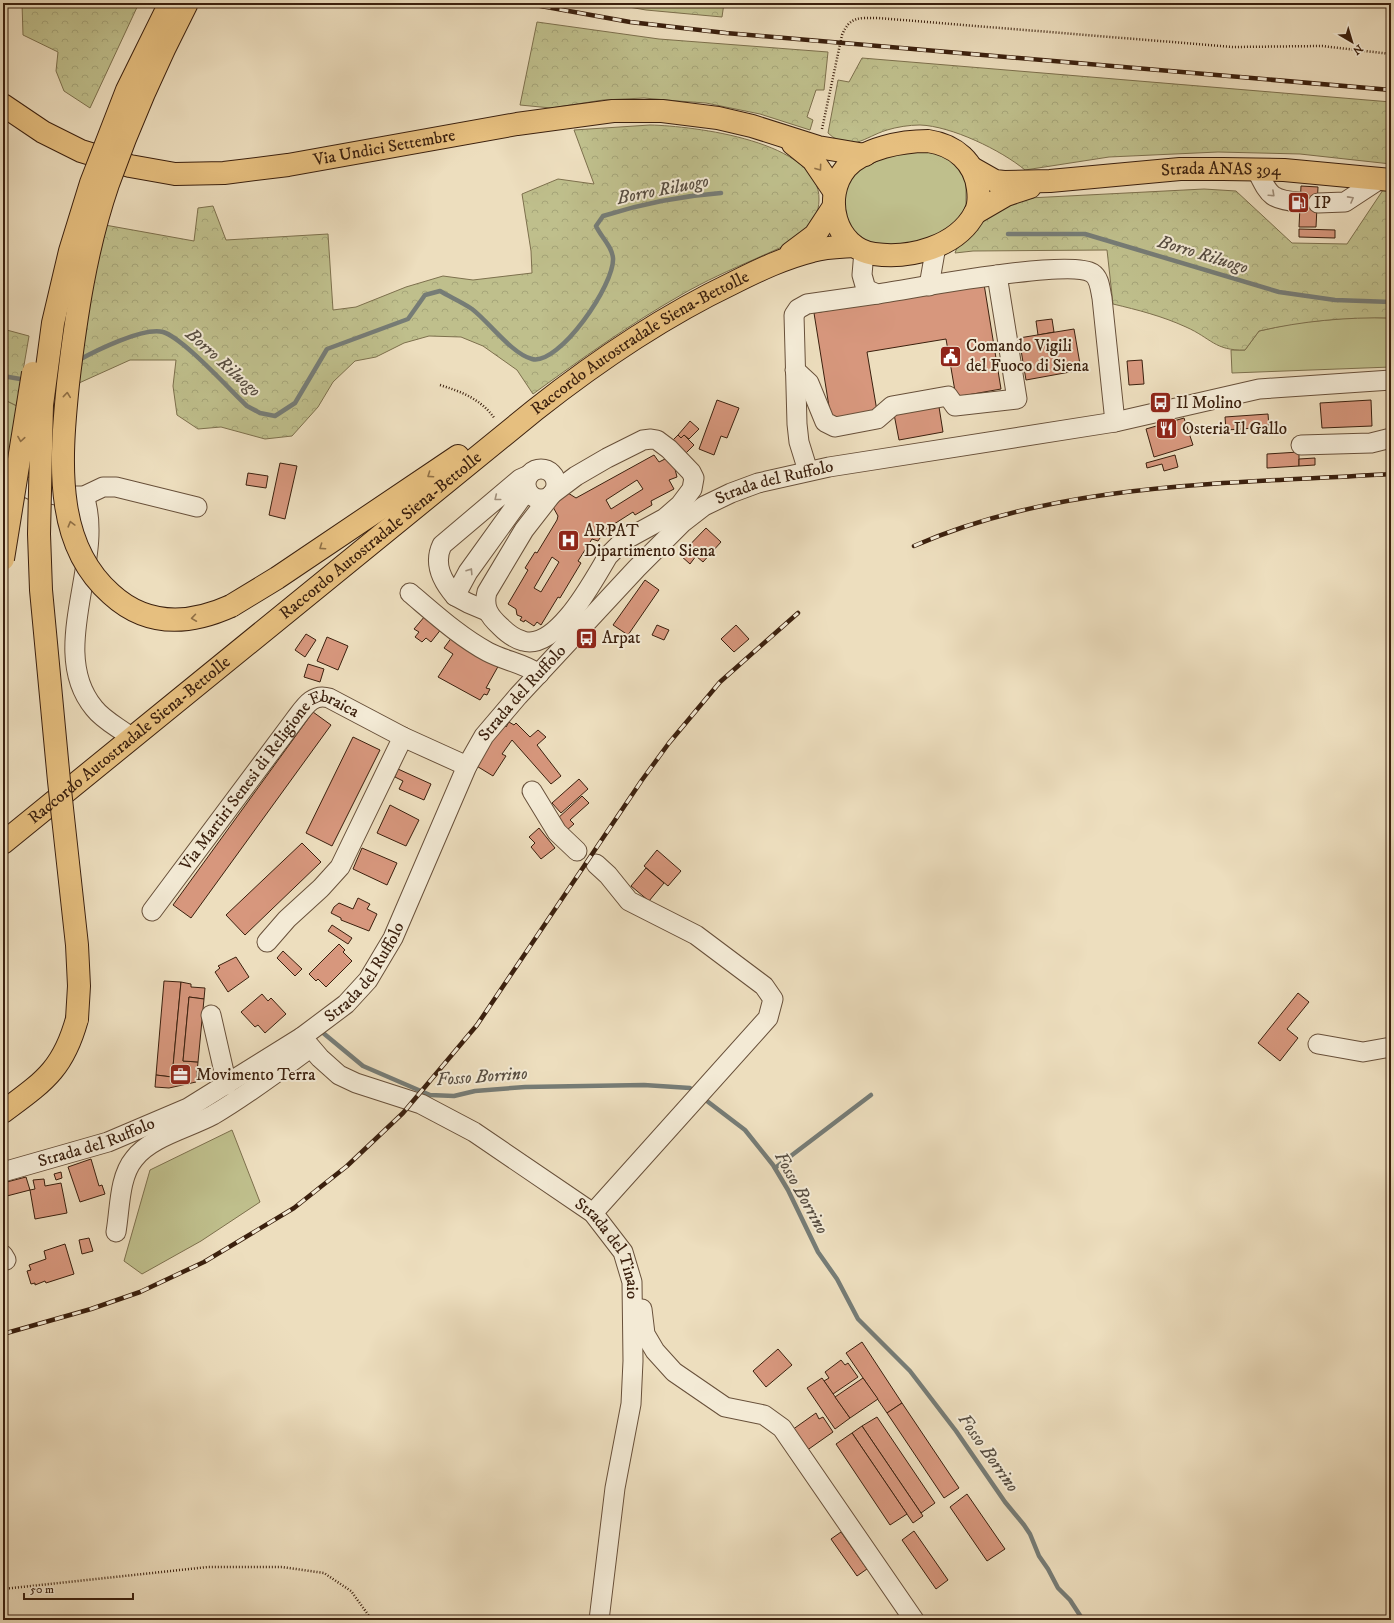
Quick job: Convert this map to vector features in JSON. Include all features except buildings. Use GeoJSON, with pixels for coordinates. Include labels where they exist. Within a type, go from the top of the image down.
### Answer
{"type":"FeatureCollection","features":[{"type":"Feature","properties":{"kind":"main road"},"geometry":{"type":"LineString","coordinates":[[3,559],[27,400],[43,322],[64,242],[84,175],[104,125],[132,61],[161,3]]}},
{"type":"Feature","properties":{"kind":"main road"},"geometry":{"type":"LineString","coordinates":[[7,1106],[38,1086],[56,1065],[70,1040],[77,1019],[79,986],[77,944],[59,781],[41,590],[39,534],[42,405],[47,362],[54,323],[72,245],[104,147],[137,68],[170,3]]}},
{"type":"Feature","properties":{"kind":"main road"},"geometry":{"type":"LineString","coordinates":[[41,474],[58,352],[70,290],[89,215],[105,166],[134,95],[178,3]]}},
{"type":"Feature","properties":{"kind":"main road"},"geometry":{"type":"LineString","coordinates":[[187,3],[151,77],[126,136],[108,186],[92,238],[72,352],[65,426],[64,489],[68,517],[83,559],[98,581],[121,602],[150,617],[180,620],[197,619],[231,606],[277,578],[500,428],[535,410]]}},
{"type":"Feature","properties":{"kind":"main road","name":"Via Undici Settembre"},"geometry":{"type":"LineString","coordinates":[[3,105],[43,132],[81,151],[130,166],[152,171],[180,174],[224,173],[288,165],[517,124],[613,111],[662,111],[694,114],[735,122],[818,147],[865,155]]}},
{"type":"Feature","properties":{"kind":"main road","name":"Via Undici Settembre"},"geometry":{"type":"LineString","coordinates":[[779,135],[808,155],[819,168],[834,198]]}},
{"type":"Feature","properties":{"kind":"main road","name":"Strada ANAS 394"},"geometry":{"type":"LineString","coordinates":[[834,198],[847,168],[865,155],[894,145],[928,141],[941,144],[955,151],[964,158],[972,168],[996,181],[1004,182],[1050,181],[1172,170],[1256,169],[1386,180]]}},
{"type":"Feature","properties":{"kind":"main road","name":"Strada ANAS 394"},"geometry":{"type":"LineString","coordinates":[[972,168],[979,196],[975,213]]}},
{"type":"Feature","properties":{"kind":"main road","name":"Strada ANAS 394"},"geometry":{"type":"LineString","coordinates":[[859,249],[876,254],[900,254],[916,252],[936,246],[962,230],[975,213],[1006,195],[1050,181]]}},
{"type":"Feature","properties":{"kind":"main road"},"geometry":{"type":"LineString","coordinates":[[834,198],[840,227],[845,236],[859,249]]}},
{"type":"Feature","properties":{"kind":"main road","name":"Raccordo Autostradale Siena-Bettolle"},"geometry":{"type":"LineString","coordinates":[[3,843],[535,410],[592,366],[651,328],[708,295],[780,260],[815,235],[834,198]]}},
{"type":"Feature","properties":{"kind":"main road","name":"Raccordo Autostradale Siena-Bettolle"},"geometry":{"type":"LineString","coordinates":[[780,260],[820,249],[859,249]]}},
{"type":"Feature","properties":{"kind":"main road"},"geometry":{"type":"LineString","coordinates":[[3,858],[152,734],[180,699]]}},
{"type":"Feature","properties":{"kind":"street"},"geometry":{"type":"LineString","coordinates":[[1256,169],[1268,192],[1274,198],[1284,201],[1345,202],[1386,180]]}},
{"type":"Feature","properties":{"kind":"street"},"geometry":{"type":"LineString","coordinates":[[930,286],[936,246]]}},
{"type":"Feature","properties":{"kind":"street"},"geometry":{"type":"LineString","coordinates":[[859,249],[863,282],[866,289],[877,294]]}},
{"type":"Feature","properties":{"kind":"street"},"geometry":{"type":"LineString","coordinates":[[808,471],[799,442],[796,424],[793,320],[798,308],[807,304],[930,286],[997,274],[1080,269],[1095,274],[1102,298],[1115,422]]}},
{"type":"Feature","properties":{"kind":"street"},"geometry":{"type":"LineString","coordinates":[[795,370],[809,383],[825,422],[835,427],[877,419],[892,406],[948,396],[955,406],[1017,399],[997,274]]}},
{"type":"Feature","properties":{"kind":"street","name":"Strada del Ruffolo"},"geometry":{"type":"LineString","coordinates":[[3,1172],[71,1154],[131,1133],[188,1108],[306,1042],[353,997],[368,980],[382,959],[393,938],[467,766],[479,744],[492,726],[637,568],[682,523],[704,506],[744,488],[808,471],[1115,422],[1259,389],[1391,380]]}},
{"type":"Feature","properties":{"kind":"street"},"geometry":{"type":"LineString","coordinates":[[1301,445],[1370,443],[1391,438]]}},
{"type":"Feature","properties":{"kind":"street"},"geometry":{"type":"LineString","coordinates":[[455,596],[468,572],[536,469],[546,469],[551,472],[556,480],[555,490],[552,494],[524,530],[487,592],[485,606],[487,611],[500,626],[511,635],[524,642],[534,641],[546,636],[570,616],[608,556],[624,541],[665,518],[680,505],[692,489],[694,478],[691,472],[669,449],[657,440],[643,440],[576,476],[552,494],[544,499],[538,499],[530,494],[528,483]]}},
{"type":"Feature","properties":{"kind":"street"},"geometry":{"type":"LineString","coordinates":[[3,476],[25,487],[47,495],[84,496],[103,488],[116,487],[197,507]]}},
{"type":"Feature","properties":{"kind":"street"},"geometry":{"type":"LineString","coordinates":[[487,611],[455,596],[449,589],[438,568],[437,560],[442,545],[520,479],[528,483]]}},
{"type":"Feature","properties":{"kind":"street"},"geometry":{"type":"LineString","coordinates":[[84,496],[90,522],[83,585],[76,624],[74,646],[76,665],[82,687],[93,707],[105,719],[132,738]]}},
{"type":"Feature","properties":{"kind":"street"},"geometry":{"type":"LineString","coordinates":[[614,550],[637,568]]}},
{"type":"Feature","properties":{"kind":"street"},"geometry":{"type":"LineString","coordinates":[[410,593],[477,646],[491,654],[524,665],[539,674]]}},
{"type":"Feature","properties":{"kind":"street","name":"Via Martiri Senesi di Religione Ebraica"},"geometry":{"type":"LineString","coordinates":[[152,911],[302,710],[314,698],[322,696],[329,698],[403,737],[467,766]]}},
{"type":"Feature","properties":{"kind":"street"},"geometry":{"type":"LineString","coordinates":[[267,942],[287,919],[321,888],[340,867],[403,737]]}},
{"type":"Feature","properties":{"kind":"street"},"geometry":{"type":"LineString","coordinates":[[532,791],[558,832],[577,851]]}},
{"type":"Feature","properties":{"kind":"street"},"geometry":{"type":"LineString","coordinates":[[593,1213],[691,1103],[706,1084],[768,1018],[773,999],[764,986],[696,935],[629,900],[608,875],[596,864]]}},
{"type":"Feature","properties":{"kind":"street"},"geometry":{"type":"LineString","coordinates":[[211,1015],[227,1085]]}},
{"type":"Feature","properties":{"kind":"street"},"geometry":{"type":"LineString","coordinates":[[116,1232],[125,1176],[133,1160],[143,1149],[212,1115],[250,1092],[306,1042]]}},
{"type":"Feature","properties":{"kind":"street","name":"Strada del Tinaio"},"geometry":{"type":"LineString","coordinates":[[306,1042],[339,1075],[356,1083],[421,1104],[474,1132],[593,1213],[623,1252],[632,1282],[633,1361],[631,1404],[615,1488],[599,1620]]}},
{"type":"Feature","properties":{"kind":"street"},"geometry":{"type":"LineString","coordinates":[[1318,1044],[1363,1052],[1391,1047]]}},
{"type":"Feature","properties":{"kind":"street"},"geometry":{"type":"LineString","coordinates":[[632,1282],[639,1292],[645,1334],[655,1351],[674,1372],[725,1407],[764,1415],[782,1428],[914,1620]]}},
{"type":"Feature","properties":{"kind":"path"},"geometry":{"type":"LineString","coordinates":[[818,147],[839,55],[842,35],[848,23],[856,19],[878,18],[1233,47],[1322,46],[1391,54]]}},
{"type":"Feature","properties":{"kind":"path"},"geometry":{"type":"LineString","coordinates":[[440,384],[474,398],[488,409],[500,428]]}},
{"type":"Feature","properties":{"kind":"path"},"geometry":{"type":"LineString","coordinates":[[3,1589],[208,1567],[282,1567],[324,1573],[351,1591],[372,1620]]}},
{"type":"Feature","properties":{"kind":"green space"},"geometry":{"type":"Polygon","coordinates":[[[22,3],[139,3],[90,108],[64,91],[56,71],[58,52],[23,35],[22,3]]]}},
{"type":"Feature","properties":{"kind":"green space"},"geometry":{"type":"Polygon","coordinates":[[[606,3],[724,3],[722,17],[646,10],[606,3]]]}},
{"type":"Feature","properties":{"kind":"green space"},"geometry":{"type":"Polygon","coordinates":[[[537,22],[659,39],[828,52],[824,90],[816,90],[807,117],[813,120],[810,130],[760,114],[706,103],[644,98],[603,100],[551,108],[520,105],[537,22]]]}},
{"type":"Feature","properties":{"kind":"green space"},"geometry":{"type":"Polygon","coordinates":[[[862,58],[1391,102],[1391,164],[1300,154],[1218,152],[1109,157],[1025,170],[1015,162],[975,140],[961,134],[932,126],[912,125],[899,127],[887,130],[858,142],[844,142],[836,139],[828,133],[838,80],[849,82],[862,58]]]}},
{"type":"Feature","properties":{"kind":"green space"},"geometry":{"type":"Polygon","coordinates":[[[650,125],[695,129],[723,134],[751,141],[778,151],[799,164],[814,180],[819,200],[815,218],[810,227],[792,242],[708,280],[662,306],[606,342],[533,394],[517,370],[483,346],[461,337],[429,336],[404,343],[376,357],[355,361],[333,382],[318,407],[292,436],[265,439],[221,427],[198,429],[177,415],[173,386],[176,360],[130,360],[79,383],[89,297],[105,225],[194,241],[198,208],[213,206],[226,240],[328,234],[333,310],[356,307],[406,287],[443,276],[473,280],[532,273],[531,251],[522,194],[558,179],[594,184],[574,130],[650,125]]]}},
{"type":"Feature","properties":{"kind":"green space"},"geometry":{"type":"Polygon","coordinates":[[[905,152],[933,152],[952,159],[966,177],[966,207],[962,215],[940,235],[905,245],[866,243],[854,231],[847,220],[844,208],[843,191],[858,170],[888,156],[905,152]]]}},
{"type":"Feature","properties":{"kind":"green space"},"geometry":{"type":"Polygon","coordinates":[[[1204,189],[1236,191],[1292,243],[1347,244],[1383,190],[1391,191],[1391,318],[1325,320],[1259,331],[1245,350],[1235,350],[1220,346],[1186,327],[1168,320],[1113,304],[1107,250],[973,251],[955,253],[958,245],[999,206],[1029,198],[1204,189]]]}},
{"type":"Feature","properties":{"kind":"green space"},"geometry":{"type":"Polygon","coordinates":[[[1359,317],[1391,318],[1391,367],[1232,373],[1231,350],[1245,350],[1259,331],[1295,323],[1359,317]]]}},
{"type":"Feature","properties":{"kind":"green space"},"geometry":{"type":"Polygon","coordinates":[[[3,329],[29,336],[17,406],[3,399],[3,329]]]}},
{"type":"Feature","properties":{"kind":"green space"},"geometry":{"type":"Polygon","coordinates":[[[3,399],[17,406],[3,499],[3,399]]]}},
{"type":"Feature","properties":{"kind":"green space"},"geometry":{"type":"Polygon","coordinates":[[[232,1130],[260,1202],[201,1241],[142,1274],[124,1261],[150,1170],[232,1130]]]}},
{"type":"Feature","properties":{"kind":"waterway","name":"Borro Riluogo"},"geometry":{"type":"LineString","coordinates":[[77,361],[107,346],[132,336],[154,331],[163,332],[172,336],[194,354],[247,406],[260,413],[275,416],[295,403],[327,349],[408,319],[425,295],[440,291],[472,309],[524,356],[532,359],[543,358],[556,350],[570,337],[583,321],[605,286],[611,270],[613,258],[611,249],[596,226],[603,216],[661,201],[721,193]]}},
{"type":"Feature","properties":{"kind":"waterway","name":"Borro Riluogo"},"geometry":{"type":"LineString","coordinates":[[1008,234],[1085,234],[1279,292],[1335,300],[1391,302]]}},
{"type":"Feature","properties":{"kind":"waterway","name":"Borro Riluogo"},"geometry":{"type":"LineString","coordinates":[[3,376],[26,380]]}},
{"type":"Feature","properties":{"kind":"waterway","name":"Fosso Borrino"},"geometry":{"type":"LineString","coordinates":[[322,1032],[363,1066],[430,1095],[454,1096],[475,1091],[525,1087],[644,1085],[690,1088],[696,1092]]}},
{"type":"Feature","properties":{"kind":"waterway"},"geometry":{"type":"LineString","coordinates":[[775,1168],[871,1095]]}},
{"type":"Feature","properties":{"kind":"waterway","name":"Fosso Borrino"},"geometry":{"type":"LineString","coordinates":[[703,1098],[745,1130],[773,1165],[788,1190],[818,1252],[837,1279],[858,1319],[910,1371],[956,1431],[1005,1502],[1024,1525],[1030,1534],[1039,1556],[1058,1588],[1070,1600],[1083,1620]]}},
{"type":"Feature","properties":{"kind":"railway"},"geometry":{"type":"LineString","coordinates":[[524,3],[630,22],[726,33],[1391,90]]}},
{"type":"Feature","properties":{"kind":"railway"},"geometry":{"type":"LineString","coordinates":[[914,546],[971,525],[1029,509],[1088,497],[1148,489],[1209,484],[1391,474]]}},
{"type":"Feature","properties":{"kind":"railway"},"geometry":{"type":"LineString","coordinates":[[3,1334],[91,1309],[140,1292],[204,1262],[294,1208],[347,1166],[403,1113],[477,1025],[642,780],[669,743],[720,682],[798,613]]}},
{"type":"Feature","properties":{"kind":"place","name":"IP"},"geometry":{"type":"Point","coordinates":[1298,203]}},
{"type":"Feature","properties":{"kind":"place","name":"Comando Vigili del Fuoco di Siena"},"geometry":{"type":"Point","coordinates":[950,356]}},
{"type":"Feature","properties":{"kind":"place","name":"Il Molino"},"geometry":{"type":"Point","coordinates":[1160,403]}},
{"type":"Feature","properties":{"kind":"place","name":"Osteria Il Gallo"},"geometry":{"type":"Point","coordinates":[1166,429]}},
{"type":"Feature","properties":{"kind":"place","name":"ARPAT Dipartimento Siena"},"geometry":{"type":"Point","coordinates":[568,541]}},
{"type":"Feature","properties":{"kind":"place","name":"Arpat"},"geometry":{"type":"Point","coordinates":[586,638]}},
{"type":"Feature","properties":{"kind":"place","name":"Movimento Terra"},"geometry":{"type":"Point","coordinates":[180,1075]}}]}
